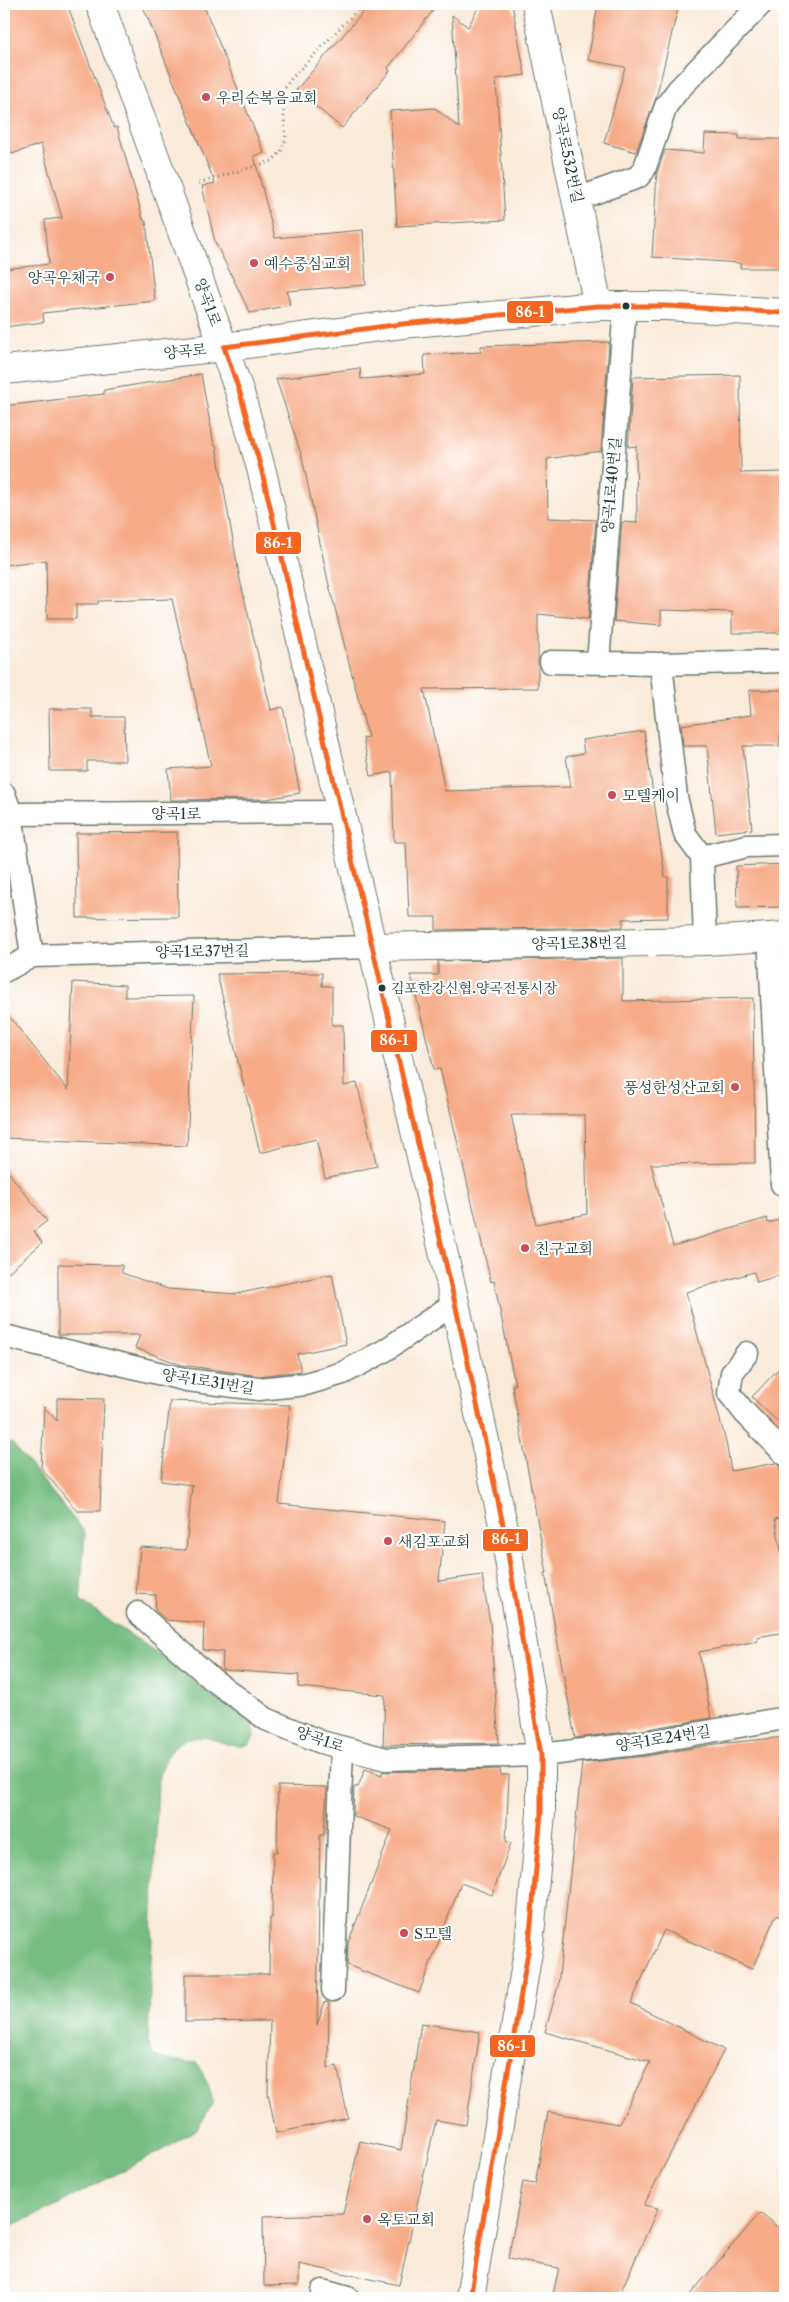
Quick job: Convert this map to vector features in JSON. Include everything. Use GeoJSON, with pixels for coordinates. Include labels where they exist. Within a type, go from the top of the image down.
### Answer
{"type":"FeatureCollection","features":[{"type":"Feature","properties":{"kind":"street","name":"양곡1로"},"geometry":{"type":"LineString","coordinates":[[100,4],[240,393],[262,472],[455,1303],[504,1529],[541,1755],[541,1813],[529,1946],[470,2298]]}},
{"type":"Feature","properties":{"kind":"street","name":"양곡로532번길"},"geometry":{"type":"LineString","coordinates":[[536,4],[578,199],[598,306]]}},
{"type":"Feature","properties":{"kind":"street","name":"양곡로"},"geometry":{"type":"LineString","coordinates":[[4,370],[224,347],[402,324],[598,306],[666,306],[785,313]]}},
{"type":"Feature","properties":{"kind":"street","name":"양곡1로38번길"},"geometry":{"type":"LineString","coordinates":[[372,947],[705,941],[777,936]]}},
{"type":"Feature","properties":{"kind":"lane"},"geometry":{"type":"LineString","coordinates":[[578,199],[638,177],[644,170],[666,106],[678,90],[761,4]]}},
{"type":"Feature","properties":{"kind":"lane","name":"양곡1로40번길"},"geometry":{"type":"LineString","coordinates":[[598,663],[625,306]]}},
{"type":"Feature","properties":{"kind":"lane"},"geometry":{"type":"LineString","coordinates":[[551,662],[661,664],[785,661]]}},
{"type":"Feature","properties":{"kind":"lane"},"geometry":{"type":"LineString","coordinates":[[661,664],[676,797],[685,834],[702,857],[705,941]]}},
{"type":"Feature","properties":{"kind":"lane"},"geometry":{"type":"LineString","coordinates":[[7,804],[32,956]]}},
{"type":"Feature","properties":{"kind":"lane","name":"양곡1로"},"geometry":{"type":"LineString","coordinates":[[7,804],[340,812]]}},
{"type":"Feature","properties":{"kind":"lane"},"geometry":{"type":"LineString","coordinates":[[702,857],[747,846],[785,845]]}},
{"type":"Feature","properties":{"kind":"lane"},"geometry":{"type":"LineString","coordinates":[[777,936],[782,1184]]}},
{"type":"Feature","properties":{"kind":"lane","name":"양곡1로37번길"},"geometry":{"type":"LineString","coordinates":[[4,971],[32,956],[372,947]]}},
{"type":"Feature","properties":{"kind":"lane","name":"양곡1로31번길"},"geometry":{"type":"LineString","coordinates":[[4,1336],[187,1380],[259,1389],[306,1384],[343,1373],[384,1351],[455,1303]]}},
{"type":"Feature","properties":{"kind":"lane"},"geometry":{"type":"LineString","coordinates":[[747,1353],[732,1373],[729,1392],[745,1413],[785,1454]]}},
{"type":"Feature","properties":{"kind":"lane","name":"양곡1로"},"geometry":{"type":"LineString","coordinates":[[138,1613],[212,1679],[266,1719],[321,1742],[386,1759],[541,1755]]}},
{"type":"Feature","properties":{"kind":"lane","name":"양곡1로24번길"},"geometry":{"type":"LineString","coordinates":[[541,1755],[644,1743],[785,1718]]}},
{"type":"Feature","properties":{"kind":"lane"},"geometry":{"type":"LineString","coordinates":[[333,1990],[342,1748]]}},
{"type":"Feature","properties":{"kind":"lane"},"geometry":{"type":"LineString","coordinates":[[323,2291],[348,2298]]}},
{"type":"Feature","properties":{"kind":"path"},"geometry":{"type":"LineString","coordinates":[[190,186],[272,161],[281,152],[286,139],[282,94],[289,81],[363,4]]}},
{"type":"Feature","properties":{"kind":"green space"},"geometry":{"type":"Polygon","coordinates":[[[12,1443],[85,1533],[80,1601],[165,1658],[206,1691],[253,1723],[254,1737],[249,1745],[242,1746],[199,1737],[183,1741],[167,1756],[158,1779],[148,2041],[154,2056],[168,2060],[198,2063],[209,2087],[213,2102],[198,2128],[170,2146],[45,2211],[4,2229],[4,1445],[12,1443]]]}},
{"type":"Feature","properties":{"kind":"building"},"geometry":{"type":"Polygon","coordinates":[[[4,4],[67,4],[114,128],[117,127],[143,219],[146,222],[155,301],[43,313],[44,322],[4,327],[4,269],[49,264],[45,220],[62,218],[41,144],[12,154],[4,133],[4,4]]]}},
{"type":"Feature","properties":{"kind":"building"},"geometry":{"type":"Polygon","coordinates":[[[142,4],[203,4],[264,153],[254,156],[275,238],[363,230],[366,285],[287,291],[290,305],[250,313],[215,242],[202,186],[215,183],[142,4]]]}},
{"type":"Feature","properties":{"kind":"building"},"geometry":{"type":"Polygon","coordinates":[[[370,4],[438,4],[388,68],[390,71],[342,128],[296,90],[370,4]]]}},
{"type":"Feature","properties":{"kind":"building"},"geometry":{"type":"Polygon","coordinates":[[[480,4],[512,4],[525,75],[496,79],[505,220],[397,226],[390,111],[435,108],[459,128],[452,15],[468,27],[480,4]]]}},
{"type":"Feature","properties":{"kind":"building"},"geometry":{"type":"Polygon","coordinates":[[[598,4],[679,4],[656,98],[636,152],[604,143],[625,67],[588,60],[598,4]]]}},
{"type":"Feature","properties":{"kind":"building"},"geometry":{"type":"Polygon","coordinates":[[[705,134],[739,135],[739,139],[785,139],[785,268],[740,268],[740,263],[652,257],[657,173],[665,150],[704,153],[705,134]]]}},
{"type":"Feature","properties":{"kind":"building"},"geometry":{"type":"Polygon","coordinates":[[[609,342],[601,451],[547,459],[548,518],[596,520],[588,619],[538,614],[538,688],[424,689],[445,791],[571,787],[566,757],[584,753],[582,740],[644,731],[665,877],[668,877],[668,918],[623,919],[623,927],[436,930],[436,917],[409,917],[406,842],[394,842],[392,772],[371,776],[363,738],[368,737],[328,581],[302,457],[276,379],[360,368],[361,379],[425,374],[424,355],[481,352],[481,346],[609,342]]]}},
{"type":"Feature","properties":{"kind":"building"},"geometry":{"type":"Polygon","coordinates":[[[201,374],[214,445],[216,445],[240,580],[271,710],[283,707],[300,793],[267,799],[171,800],[168,769],[211,766],[172,599],[98,601],[98,604],[76,604],[76,619],[47,619],[46,560],[4,565],[4,406],[104,394],[104,390],[201,374]]]}},
{"type":"Feature","properties":{"kind":"building"},"geometry":{"type":"Polygon","coordinates":[[[740,375],[741,473],[785,472],[783,633],[732,633],[732,612],[661,610],[661,625],[614,621],[622,522],[637,523],[636,446],[628,447],[633,377],[740,375]]]}},
{"type":"Feature","properties":{"kind":"building"},"geometry":{"type":"Polygon","coordinates":[[[751,690],[785,690],[785,735],[780,735],[780,746],[743,746],[752,829],[716,833],[707,746],[683,746],[681,725],[751,715],[749,692],[751,690]]]}},
{"type":"Feature","properties":{"kind":"building"},"geometry":{"type":"Polygon","coordinates":[[[49,709],[92,709],[92,717],[124,717],[125,761],[87,761],[87,771],[50,771],[49,709]]]}},
{"type":"Feature","properties":{"kind":"building"},"geometry":{"type":"Polygon","coordinates":[[[177,832],[178,917],[77,918],[76,833],[177,832]]]}},
{"type":"Feature","properties":{"kind":"building"},"geometry":{"type":"Polygon","coordinates":[[[785,864],[785,907],[737,908],[736,866],[785,864]]]}},
{"type":"Feature","properties":{"kind":"building"},"geometry":{"type":"Polygon","coordinates":[[[623,958],[623,1001],[753,998],[755,1163],[651,1164],[673,1246],[767,1218],[768,1223],[785,1218],[785,1274],[757,1282],[754,1272],[686,1292],[726,1442],[731,1471],[776,1463],[780,1466],[785,1497],[785,1517],[775,1519],[785,1572],[785,1632],[757,1637],[758,1641],[699,1652],[711,1718],[642,1730],[575,1738],[512,1385],[515,1385],[494,1281],[491,1282],[440,1069],[434,1070],[411,975],[438,975],[438,961],[623,958]],[[511,1115],[536,1224],[587,1214],[585,1115],[511,1115]]]}},
{"type":"Feature","properties":{"kind":"building"},"geometry":{"type":"Polygon","coordinates":[[[322,973],[322,986],[332,986],[332,1025],[343,1025],[344,1086],[357,1083],[377,1166],[325,1178],[316,1139],[260,1153],[217,974],[322,973]]]}},
{"type":"Feature","properties":{"kind":"building"},"geometry":{"type":"Polygon","coordinates":[[[73,982],[125,985],[125,997],[194,996],[187,1146],[4,1138],[4,1010],[68,1090],[73,982]]]}},
{"type":"Feature","properties":{"kind":"building"},"geometry":{"type":"Polygon","coordinates":[[[4,1167],[47,1221],[34,1231],[42,1243],[4,1276],[4,1167]]]}},
{"type":"Feature","properties":{"kind":"building"},"geometry":{"type":"Polygon","coordinates":[[[58,1264],[122,1265],[122,1273],[168,1289],[236,1294],[332,1274],[346,1344],[297,1354],[301,1371],[259,1376],[182,1365],[135,1348],[140,1335],[58,1335],[58,1264]]]}},
{"type":"Feature","properties":{"kind":"building"},"geometry":{"type":"Polygon","coordinates":[[[785,1362],[785,1429],[752,1397],[785,1362]]]}},
{"type":"Feature","properties":{"kind":"building"},"geometry":{"type":"Polygon","coordinates":[[[57,1398],[104,1399],[100,1511],[77,1511],[41,1468],[44,1407],[57,1421],[57,1398]]]}},
{"type":"Feature","properties":{"kind":"building"},"geometry":{"type":"Polygon","coordinates":[[[170,1401],[290,1405],[279,1504],[445,1521],[439,1581],[482,1575],[490,1623],[499,1743],[383,1745],[385,1695],[298,1687],[299,1675],[222,1670],[223,1652],[203,1650],[204,1623],[166,1620],[155,1610],[156,1595],[136,1594],[140,1547],[186,1550],[192,1485],[161,1481],[170,1401]]]}},
{"type":"Feature","properties":{"kind":"building"},"geometry":{"type":"Polygon","coordinates":[[[785,1737],[785,1919],[776,1915],[752,1969],[664,1930],[631,2003],[724,2050],[644,2205],[658,2208],[618,2298],[552,2298],[559,2268],[508,2259],[523,2182],[535,2184],[548,2112],[619,2124],[650,2062],[545,2032],[558,1986],[582,1763],[646,1756],[716,1744],[785,1737]]]}},
{"type":"Feature","properties":{"kind":"building"},"geometry":{"type":"Polygon","coordinates":[[[365,1769],[382,1775],[382,1772],[500,1769],[501,1775],[509,1775],[506,1841],[511,1843],[492,1895],[461,1883],[419,1993],[347,1965],[348,1943],[392,1830],[353,1816],[354,1787],[358,1787],[365,1769]]]}},
{"type":"Feature","properties":{"kind":"building"},"geometry":{"type":"Polygon","coordinates":[[[278,1786],[327,1787],[324,1835],[320,1835],[317,2025],[325,2002],[329,2003],[328,2068],[337,2066],[348,2118],[276,2133],[268,2093],[270,2021],[185,2022],[185,1974],[269,1974],[273,1852],[277,1852],[278,1786]]]}},
{"type":"Feature","properties":{"kind":"building"},"geometry":{"type":"Polygon","coordinates":[[[421,2023],[480,2032],[466,2125],[436,2120],[399,2285],[299,2264],[299,2285],[264,2286],[263,2216],[343,2214],[360,2141],[401,2150],[421,2023]]]}},
{"type":"Feature","properties":{"kind":"building"},"geometry":{"type":"Polygon","coordinates":[[[760,2213],[785,2233],[785,2298],[687,2298],[760,2213]]]}},
{"type":"Feature","properties":{"kind":"transit line","name":"86-1"},"geometry":{"type":"LineString","coordinates":[[470,2298],[529,1946],[541,1813],[541,1755],[504,1529],[455,1303],[262,472],[240,393],[224,347],[402,324],[598,306],[666,306],[785,313]]}},
{"type":"Feature","properties":{"kind":"place","name":"우리순복음교회"},"geometry":{"type":"Point","coordinates":[206,97]}},
{"type":"Feature","properties":{"kind":"place","name":"예수중심교회"},"geometry":{"type":"Point","coordinates":[254,263]}},
{"type":"Feature","properties":{"kind":"place","name":"양곡우체국"},"geometry":{"type":"Point","coordinates":[110,277]}},
{"type":"Feature","properties":{"kind":"place","name":"모텔케이"},"geometry":{"type":"Point","coordinates":[612,795]}},
{"type":"Feature","properties":{"kind":"place","name":"김포한강신협.양곡전통시장"},"geometry":{"type":"Point","coordinates":[382,988]}},
{"type":"Feature","properties":{"kind":"place","name":"풍성한성산교회"},"geometry":{"type":"Point","coordinates":[735,1087]}},
{"type":"Feature","properties":{"kind":"place","name":"친구교회"},"geometry":{"type":"Point","coordinates":[525,1248]}},
{"type":"Feature","properties":{"kind":"place","name":"새김포교회"},"geometry":{"type":"Point","coordinates":[388,1541]}},
{"type":"Feature","properties":{"kind":"place","name":"S모텔"},"geometry":{"type":"Point","coordinates":[404,1933]}},
{"type":"Feature","properties":{"kind":"place","name":"옥토교회"},"geometry":{"type":"Point","coordinates":[367,2219]}}]}
